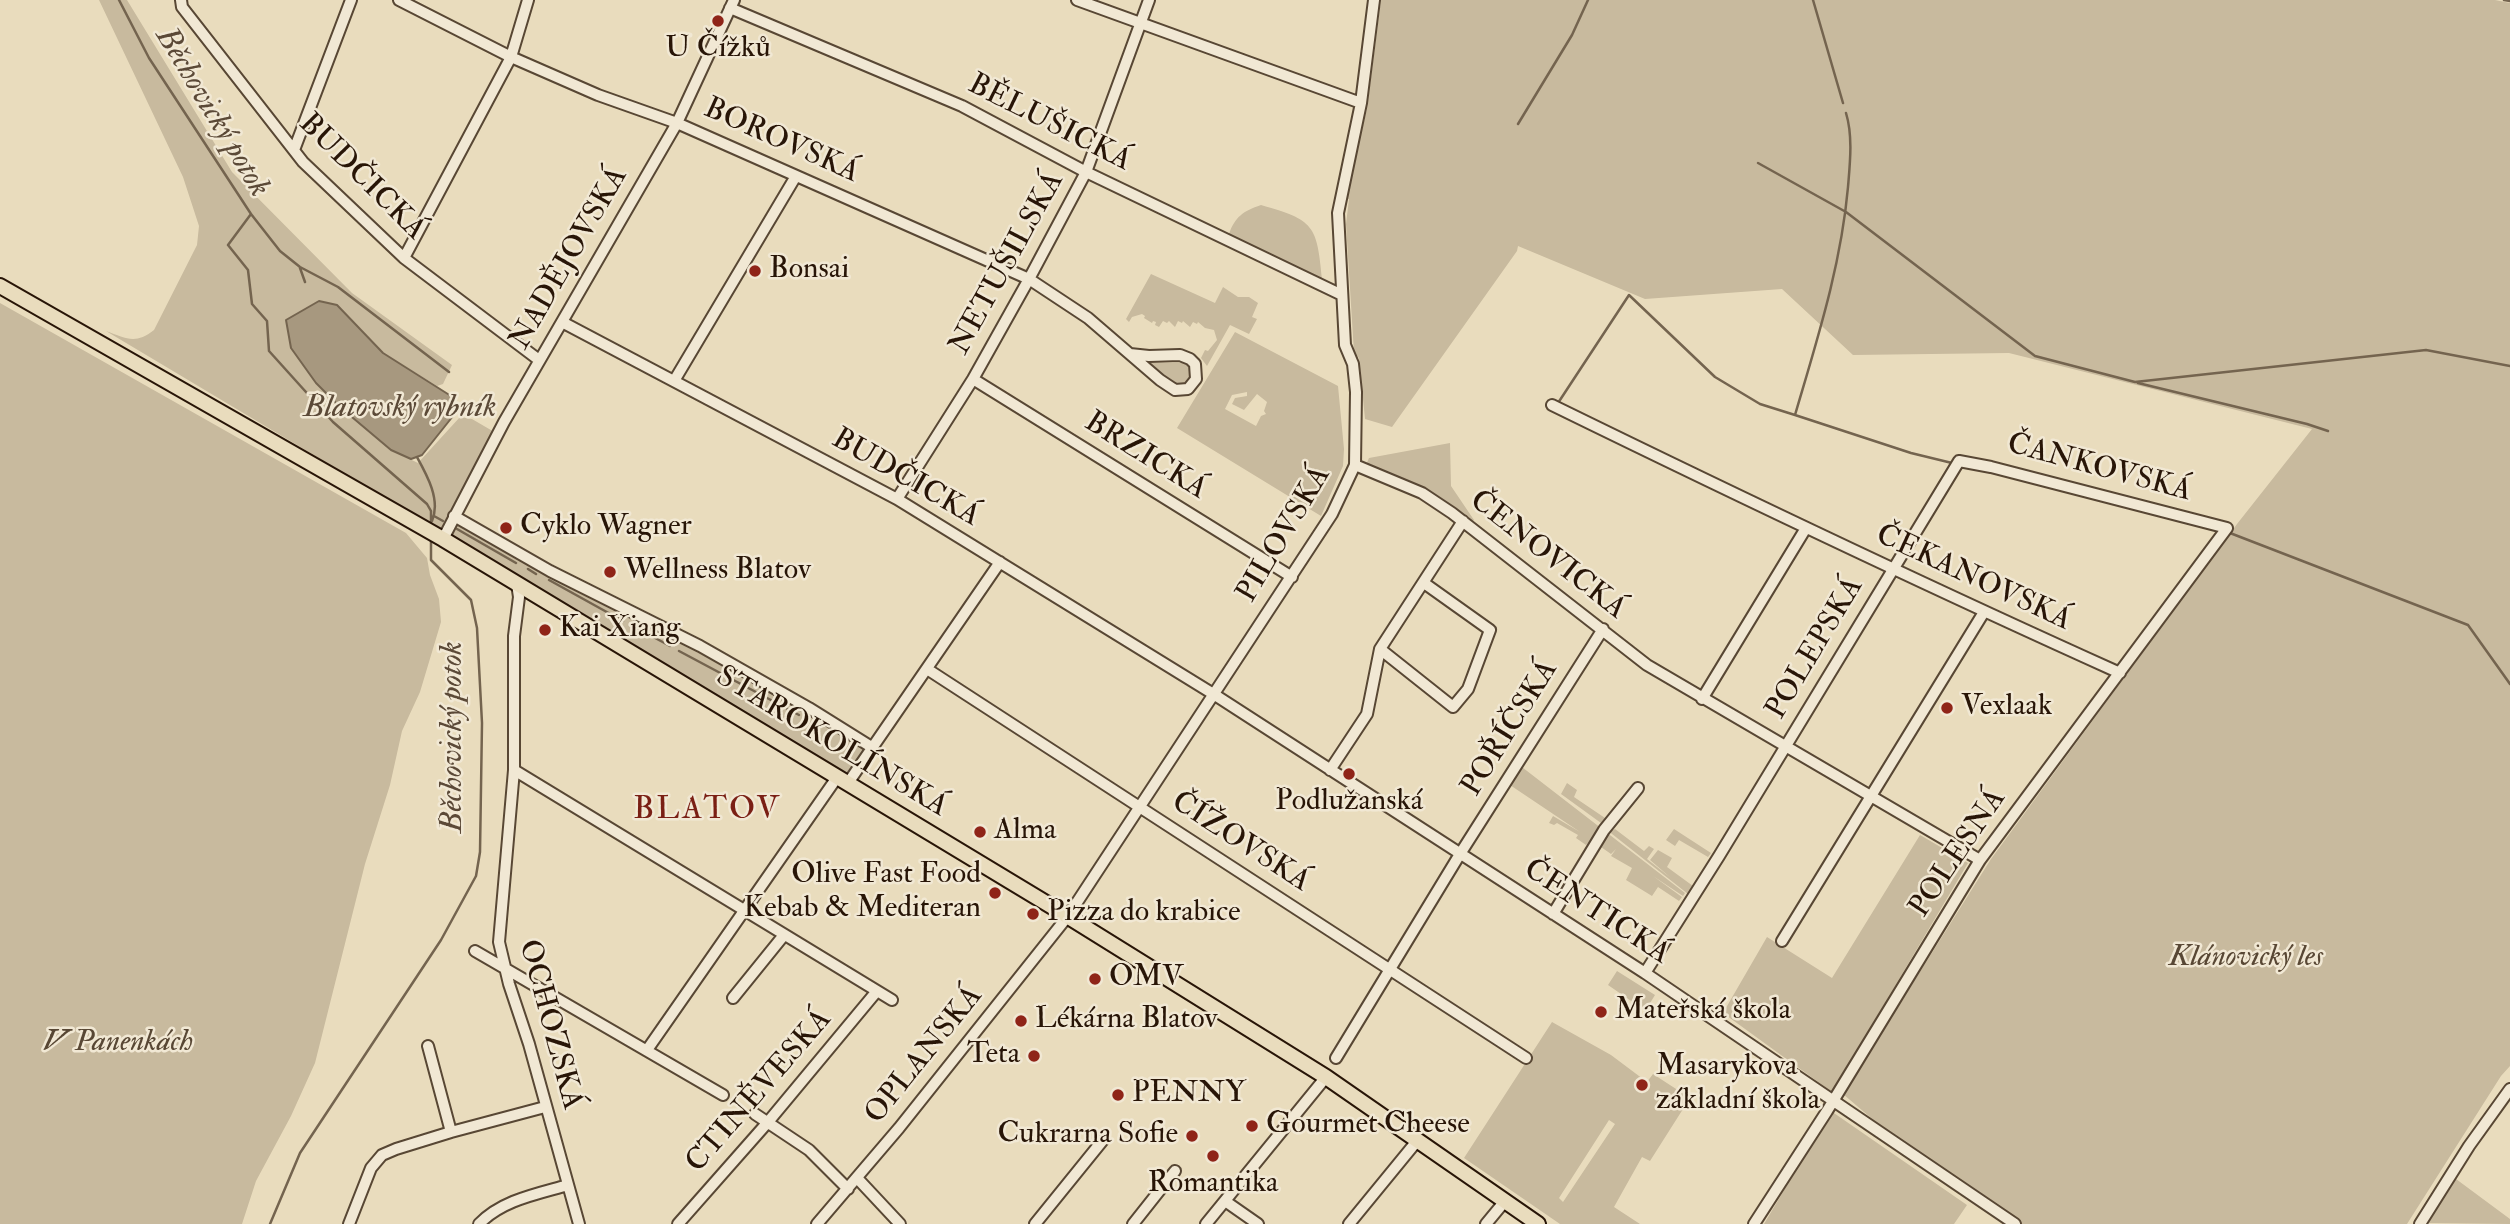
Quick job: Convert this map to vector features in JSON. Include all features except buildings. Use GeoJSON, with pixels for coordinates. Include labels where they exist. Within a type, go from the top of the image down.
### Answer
{"type":"FeatureCollection","features":[{"type":"Feature","properties":{"kind":"main road","name":"STAROKOLÍNSKÁ"},"geometry":{"type":"LineString","coordinates":[[0,286],[443,539],[1068,916],[1326,1077],[1538,1224]]}},
{"type":"Feature","properties":{"kind":"street","name":"BUDČICKÁ"},"geometry":{"type":"LineString","coordinates":[[181,0],[182,7],[303,163],[404,258],[540,360]]}},
{"type":"Feature","properties":{"kind":"street"},"geometry":{"type":"LineString","coordinates":[[294,150],[351,0]]}},
{"type":"Feature","properties":{"kind":"street"},"geometry":{"type":"LineString","coordinates":[[404,258],[511,57],[528,0]]}},
{"type":"Feature","properties":{"kind":"street"},"geometry":{"type":"LineString","coordinates":[[1077,0],[1361,103]]}},
{"type":"Feature","properties":{"kind":"street","name":"NETUŠILSKÁ"},"geometry":{"type":"LineString","coordinates":[[897,499],[973,379],[1030,279],[1086,172],[1149,0]]}},
{"type":"Feature","properties":{"kind":"street","name":"PILOVSKÁ"},"geometry":{"type":"LineString","coordinates":[[1068,916],[1138,806],[1292,577],[1332,514],[1355,465],[1356,393],[1353,364],[1345,345],[1338,213],[1361,103],[1374,0]]}},
{"type":"Feature","properties":{"kind":"street","name":"BOROVSKÁ"},"geometry":{"type":"LineString","coordinates":[[402,1],[511,57],[598,95],[677,123],[1030,279],[1088,318],[1130,354],[1175,390],[1188,389],[1196,379],[1195,364],[1185,356],[1130,354]]}},
{"type":"Feature","properties":{"kind":"street","name":"NADĚJOVSKÁ"},"geometry":{"type":"LineString","coordinates":[[443,539],[540,360],[677,123],[732,4]]}},
{"type":"Feature","properties":{"kind":"street","name":"BĚLUŠICKÁ"},"geometry":{"type":"LineString","coordinates":[[732,4],[962,106],[1086,172],[1342,295]]}},
{"type":"Feature","properties":{"kind":"street"},"geometry":{"type":"LineString","coordinates":[[674,382],[796,176]]}},
{"type":"Feature","properties":{"kind":"street","name":"BUDČICKÁ"},"geometry":{"type":"LineString","coordinates":[[562,322],[897,499],[1215,695]]}},
{"type":"Feature","properties":{"kind":"street","name":"BRZICKÁ"},"geometry":{"type":"LineString","coordinates":[[973,379],[1292,577]]}},
{"type":"Feature","properties":{"kind":"street","name":"ČEKANOVSKÁ"},"geometry":{"type":"LineString","coordinates":[[1552,405],[1893,570],[2119,673]]}},
{"type":"Feature","properties":{"kind":"street","name":"ČENOVICKÁ"},"geometry":{"type":"LineString","coordinates":[[1355,465],[1422,493],[1463,521],[1647,665],[1980,860]]}},
{"type":"Feature","properties":{"kind":"street","name":"ČANKOVSKÁ"},"geometry":{"type":"LineString","coordinates":[[1956,465],[1991,467],[2227,528]]}},
{"type":"Feature","properties":{"kind":"street","name":"POLEPSKÁ"},"geometry":{"type":"LineString","coordinates":[[1645,973],[1956,465]]}},
{"type":"Feature","properties":{"kind":"street","name":"STAROKOLÍNSKÁ"},"geometry":{"type":"LineString","coordinates":[[454,516],[526,558],[716,655],[873,748]]}},
{"type":"Feature","properties":{"kind":"street"},"geometry":{"type":"LineString","coordinates":[[1330,770],[1367,713],[1380,649],[1463,521]]}},
{"type":"Feature","properties":{"kind":"street"},"geometry":{"type":"LineString","coordinates":[[1702,699],[1806,528]]}},
{"type":"Feature","properties":{"kind":"street","name":"POLESNÁ"},"geometry":{"type":"LineString","coordinates":[[1755,1224],[1980,860],[2227,528]]}},
{"type":"Feature","properties":{"kind":"street"},"geometry":{"type":"LineString","coordinates":[[647,1050],[744,911],[843,779],[873,748],[1000,562]]}},
{"type":"Feature","properties":{"kind":"street"},"geometry":{"type":"LineString","coordinates":[[1380,649],[1453,707],[1468,689],[1490,630],[1424,583]]}},
{"type":"Feature","properties":{"kind":"street","name":"OCHOZSKÁ"},"geometry":{"type":"LineString","coordinates":[[517,584],[519,597],[514,636],[514,770],[499,942],[579,1224]]}},
{"type":"Feature","properties":{"kind":"street"},"geometry":{"type":"LineString","coordinates":[[1782,941],[1984,612]]}},
{"type":"Feature","properties":{"kind":"street","name":"POŘÍČSKÁ"},"geometry":{"type":"LineString","coordinates":[[1336,1058],[1460,854],[1603,629]]}},
{"type":"Feature","properties":{"kind":"street","name":"ČÍŽOVSKÁ"},"geometry":{"type":"LineString","coordinates":[[927,669],[1526,1058]]}},
{"type":"Feature","properties":{"kind":"street","name":"ČENTICKÁ"},"geometry":{"type":"LineString","coordinates":[[1215,695],[1645,973],[2015,1224]]}},
{"type":"Feature","properties":{"kind":"street"},"geometry":{"type":"LineString","coordinates":[[514,770],[892,1000]]}},
{"type":"Feature","properties":{"kind":"street"},"geometry":{"type":"LineString","coordinates":[[1553,914],[1604,830],[1638,788]]}},
{"type":"Feature","properties":{"kind":"street","name":"OPLANSKÁ"},"geometry":{"type":"LineString","coordinates":[[817,1224],[1068,916]]}},
{"type":"Feature","properties":{"kind":"street"},"geometry":{"type":"LineString","coordinates":[[733,998],[784,935]]}},
{"type":"Feature","properties":{"kind":"street"},"geometry":{"type":"LineString","coordinates":[[475,951],[723,1095]]}},
{"type":"Feature","properties":{"kind":"street","name":"CTINĚVESKÁ"},"geometry":{"type":"LineString","coordinates":[[678,1224],[768,1122],[877,991]]}},
{"type":"Feature","properties":{"kind":"street"},"geometry":{"type":"LineString","coordinates":[[428,1046],[451,1132]]}},
{"type":"Feature","properties":{"kind":"street"},"geometry":{"type":"LineString","coordinates":[[1206,1224],[1326,1077]]}},
{"type":"Feature","properties":{"kind":"street"},"geometry":{"type":"LineString","coordinates":[[2420,1224],[2469,1146],[2510,1089]]}},
{"type":"Feature","properties":{"kind":"street"},"geometry":{"type":"LineString","coordinates":[[349,1224],[372,1168],[382,1155],[451,1132],[545,1107]]}},
{"type":"Feature","properties":{"kind":"street"},"geometry":{"type":"LineString","coordinates":[[755,1114],[809,1150],[848,1189]]}},
{"type":"Feature","properties":{"kind":"street"},"geometry":{"type":"LineString","coordinates":[[1035,1224],[1103,1140]]}},
{"type":"Feature","properties":{"kind":"street"},"geometry":{"type":"LineString","coordinates":[[1349,1224],[1417,1141]]}},
{"type":"Feature","properties":{"kind":"street"},"geometry":{"type":"LineString","coordinates":[[1133,1224],[1175,1171]]}},
{"type":"Feature","properties":{"kind":"street"},"geometry":{"type":"LineString","coordinates":[[857,1178],[900,1224]]}},
{"type":"Feature","properties":{"kind":"street"},"geometry":{"type":"LineString","coordinates":[[479,1224],[515,1200],[568,1185]]}},
{"type":"Feature","properties":{"kind":"street"},"geometry":{"type":"LineString","coordinates":[[1225,1201],[1258,1224]]}},
{"type":"Feature","properties":{"kind":"street"},"geometry":{"type":"LineString","coordinates":[[1486,1224],[1506,1201]]}},
{"type":"Feature","properties":{"kind":"green space"},"geometry":{"type":"Polygon","coordinates":[[[99,0],[127,0],[232,172],[352,293],[452,365],[443,384],[437,386],[383,353],[359,327],[391,450],[418,463],[460,417],[472,419],[496,433],[441,531],[106,331],[136,339],[154,330],[197,245],[199,226],[183,177],[99,0]]]}},
{"type":"Feature","properties":{"kind":"green space","name":"Klánovický les"},"geometry":{"type":"Polygon","coordinates":[[[1381,0],[2495,0],[2510,3],[2510,1066],[2407,1224],[2020,1224],[1898,1141],[1843,1094],[1991,859],[2237,524],[2312,429],[2009,353],[1853,355],[1782,289],[1645,299],[1518,246],[1392,427],[1365,419],[1359,358],[1354,353],[1346,224],[1349,199],[1345,199],[1367,109],[1381,0]]]}},
{"type":"Feature","properties":{"kind":"green space"},"geometry":{"type":"Polygon","coordinates":[[[1261,205],[1292,215],[1310,227],[1318,247],[1322,279],[1229,234],[1240,215],[1261,205]]]}},
{"type":"Feature","properties":{"kind":"green space"},"geometry":{"type":"Polygon","coordinates":[[[1151,274],[1215,303],[1223,287],[1238,297],[1249,297],[1258,303],[1252,317],[1257,319],[1249,334],[1230,325],[1207,366],[1201,358],[1205,350],[1208,351],[1217,340],[1214,330],[1205,328],[1198,322],[1193,322],[1190,327],[1183,321],[1178,321],[1175,327],[1169,321],[1163,321],[1159,327],[1155,325],[1156,322],[1152,323],[1142,314],[1132,317],[1129,322],[1126,319],[1151,274]]]}},
{"type":"Feature","properties":{"kind":"green space","name":"V Panenkách"},"geometry":{"type":"Polygon","coordinates":[[[0,303],[406,533],[427,558],[439,599],[441,622],[420,692],[402,731],[315,1063],[291,1116],[256,1181],[242,1224],[0,1224],[0,303]]]}},
{"type":"Feature","properties":{"kind":"green space"},"geometry":{"type":"Polygon","coordinates":[[[1235,332],[1338,386],[1343,466],[1321,516],[1177,428],[1235,332]],[[1247,392],[1232,395],[1225,409],[1256,426],[1261,416],[1266,414],[1264,411],[1267,402],[1257,394],[1244,410],[1232,404],[1235,398],[1247,396],[1247,392]]]}},
{"type":"Feature","properties":{"kind":"green space"},"geometry":{"type":"Polygon","coordinates":[[[1148,363],[1189,365],[1193,373],[1190,384],[1179,387],[1148,363]]]}},
{"type":"Feature","properties":{"kind":"green space"},"geometry":{"type":"Polygon","coordinates":[[[1450,443],[1451,486],[1474,520],[1472,522],[1366,465],[1369,458],[1450,443]]]}},
{"type":"Feature","properties":{"kind":"green space"},"geometry":{"type":"Polygon","coordinates":[[[454,516],[725,660],[873,748],[848,783],[443,539],[454,516]]]}},
{"type":"Feature","properties":{"kind":"green space"},"geometry":{"type":"Polygon","coordinates":[[[1518,764],[1685,893],[1683,896],[1653,876],[1682,897],[1679,901],[1658,887],[1652,896],[1626,880],[1632,868],[1611,856],[1616,849],[1611,854],[1591,840],[1586,845],[1576,838],[1578,835],[1557,823],[1549,823],[1553,816],[1580,832],[1507,783],[1518,764]]]}},
{"type":"Feature","properties":{"kind":"green space"},"geometry":{"type":"Polygon","coordinates":[[[1567,783],[1577,790],[1574,797],[1605,818],[1601,823],[1561,794],[1567,783]]]}},
{"type":"Feature","properties":{"kind":"green space"},"geometry":{"type":"Polygon","coordinates":[[[1615,825],[1612,831],[1615,829],[1644,851],[1649,846],[1654,849],[1647,859],[1671,878],[1650,860],[1658,850],[1672,858],[1667,867],[1693,886],[1688,894],[1607,830],[1615,825]]]}},
{"type":"Feature","properties":{"kind":"green space"},"geometry":{"type":"Polygon","coordinates":[[[1674,829],[1711,853],[1708,857],[1679,840],[1675,846],[1666,840],[1674,829]]]}},
{"type":"Feature","properties":{"kind":"green space"},"geometry":{"type":"Polygon","coordinates":[[[1920,835],[1968,863],[1832,1092],[1723,1013],[1767,937],[1832,978],[1920,835]]]}},
{"type":"Feature","properties":{"kind":"green space"},"geometry":{"type":"Polygon","coordinates":[[[1617,971],[1655,995],[1647,1008],[1637,1005],[1608,985],[1617,971]]]}},
{"type":"Feature","properties":{"kind":"green space"},"geometry":{"type":"Polygon","coordinates":[[[1552,1022],[1611,1055],[1647,1082],[1653,1074],[1690,1098],[1650,1161],[1642,1157],[1614,1207],[1640,1224],[1560,1224],[1464,1158],[1552,1022]],[[1609,1120],[1559,1198],[1563,1202],[1615,1124],[1609,1120]]]}},
{"type":"Feature","properties":{"kind":"green space"},"geometry":{"type":"Polygon","coordinates":[[[1831,1111],[1967,1205],[1954,1224],[1764,1224],[1831,1111]]]}},
{"type":"Feature","properties":{"kind":"green space"},"geometry":{"type":"Polygon","coordinates":[[[2456,1179],[2510,1219],[2510,1224],[2428,1223],[2456,1179]]]}},
{"type":"Feature","properties":{"kind":"water","name":"Blatovský rybník"},"geometry":{"type":"Polygon","coordinates":[[[319,301],[337,305],[383,353],[451,396],[457,411],[422,455],[411,459],[391,450],[316,383],[291,348],[286,320],[319,301]]]}},
{"type":"Feature","properties":{"kind":"waterway","name":"Běchovický potok"},"geometry":{"type":"LineString","coordinates":[[119,0],[149,58],[251,214],[228,245],[248,270],[252,304],[267,321],[269,351],[333,422],[427,504],[431,511],[431,525]]}},
{"type":"Feature","properties":{"kind":"waterway"},"geometry":{"type":"LineString","coordinates":[[1518,124],[1572,35],[1588,0]]}},
{"type":"Feature","properties":{"kind":"waterway"},"geometry":{"type":"LineString","coordinates":[[1813,0],[1843,103]]}},
{"type":"Feature","properties":{"kind":"waterway"},"geometry":{"type":"LineString","coordinates":[[2504,0],[2510,1]]}},
{"type":"Feature","properties":{"kind":"waterway"},"geometry":{"type":"LineString","coordinates":[[1846,113],[1850,131],[1850,159],[1845,216],[1827,302],[1795,415],[1911,453],[1952,463]]}},
{"type":"Feature","properties":{"kind":"waterway"},"geometry":{"type":"LineString","coordinates":[[1758,163],[1846,212],[2035,356],[2135,382],[2426,350],[2510,366]]}},
{"type":"Feature","properties":{"kind":"waterway"},"geometry":{"type":"LineString","coordinates":[[251,214],[280,251],[300,267],[338,287],[449,372]]}},
{"type":"Feature","properties":{"kind":"waterway"},"geometry":{"type":"LineString","coordinates":[[300,268],[305,282]]}},
{"type":"Feature","properties":{"kind":"waterway"},"geometry":{"type":"LineString","coordinates":[[1558,403],[1629,295],[1715,377],[1760,404],[1795,415]]}},
{"type":"Feature","properties":{"kind":"waterway"},"geometry":{"type":"LineString","coordinates":[[2138,383],[2328,431]]}},
{"type":"Feature","properties":{"kind":"waterway"},"geometry":{"type":"LineString","coordinates":[[417,457],[434,496],[432,521]]}},
{"type":"Feature","properties":{"kind":"waterway"},"geometry":{"type":"LineString","coordinates":[[434,516],[443,521]]}},
{"type":"Feature","properties":{"kind":"waterway"},"geometry":{"type":"LineString","coordinates":[[457,529],[516,563]]}},
{"type":"Feature","properties":{"kind":"waterway"},"geometry":{"type":"LineString","coordinates":[[2230,533],[2468,625],[2510,684]]}},
{"type":"Feature","properties":{"kind":"waterway","name":"Běchovický potok"},"geometry":{"type":"LineString","coordinates":[[270,1224],[300,1153],[441,940],[476,876],[480,852],[482,723],[477,628],[471,600],[431,560],[431,539]]}},
{"type":"Feature","properties":{"kind":"waterway"},"geometry":{"type":"LineString","coordinates":[[528,569],[536,574]]}},
{"type":"Feature","properties":{"kind":"waterway"},"geometry":{"type":"LineString","coordinates":[[549,580],[623,621]]}},
{"type":"Feature","properties":{"kind":"waterway"},"geometry":{"type":"LineString","coordinates":[[633,626],[670,646]]}},
{"type":"Feature","properties":{"kind":"waterway"},"geometry":{"type":"LineString","coordinates":[[679,651],[799,715]]}},
{"type":"Feature","properties":{"kind":"place","name":"U Čížků"},"geometry":{"type":"Point","coordinates":[718,21]}},
{"type":"Feature","properties":{"kind":"place","name":"Bonsai"},"geometry":{"type":"Point","coordinates":[755,271]}},
{"type":"Feature","properties":{"kind":"place","name":"Cyklo Wagner"},"geometry":{"type":"Point","coordinates":[506,528]}},
{"type":"Feature","properties":{"kind":"place","name":"Wellness Blatov"},"geometry":{"type":"Point","coordinates":[610,572]}},
{"type":"Feature","properties":{"kind":"place","name":"Kai Xiang"},"geometry":{"type":"Point","coordinates":[545,630]}},
{"type":"Feature","properties":{"kind":"place","name":"Vexlaak"},"geometry":{"type":"Point","coordinates":[1947,708]}},
{"type":"Feature","properties":{"kind":"place","name":"Podlužanská"},"geometry":{"type":"Point","coordinates":[1349,774]}},
{"type":"Feature","properties":{"kind":"place","name":"Alma"},"geometry":{"type":"Point","coordinates":[980,832]}},
{"type":"Feature","properties":{"kind":"place","name":"Olive Fast Food Kebab & Mediteran"},"geometry":{"type":"Point","coordinates":[995,893]}},
{"type":"Feature","properties":{"kind":"place","name":"Pizza do krabice"},"geometry":{"type":"Point","coordinates":[1033,914]}},
{"type":"Feature","properties":{"kind":"place","name":"OMV"},"geometry":{"type":"Point","coordinates":[1095,979]}},
{"type":"Feature","properties":{"kind":"place","name":"Mateřská škola"},"geometry":{"type":"Point","coordinates":[1601,1012]}},
{"type":"Feature","properties":{"kind":"place","name":"Lékárna Blatov"},"geometry":{"type":"Point","coordinates":[1021,1021]}},
{"type":"Feature","properties":{"kind":"place","name":"Teta"},"geometry":{"type":"Point","coordinates":[1034,1056]}},
{"type":"Feature","properties":{"kind":"place","name":"Masarykova základní škola"},"geometry":{"type":"Point","coordinates":[1642,1085]}},
{"type":"Feature","properties":{"kind":"place","name":"PENNY"},"geometry":{"type":"Point","coordinates":[1118,1095]}},
{"type":"Feature","properties":{"kind":"place","name":"Gourmet Cheese"},"geometry":{"type":"Point","coordinates":[1252,1126]}},
{"type":"Feature","properties":{"kind":"place","name":"Cukrarna Sofie"},"geometry":{"type":"Point","coordinates":[1192,1136]}},
{"type":"Feature","properties":{"kind":"place","name":"Romantika"},"geometry":{"type":"Point","coordinates":[1213,1156]}},
{"type":"Feature","properties":{"kind":"district","name":"BLATOV"},"geometry":{"type":"Point","coordinates":[707,811]}}]}
